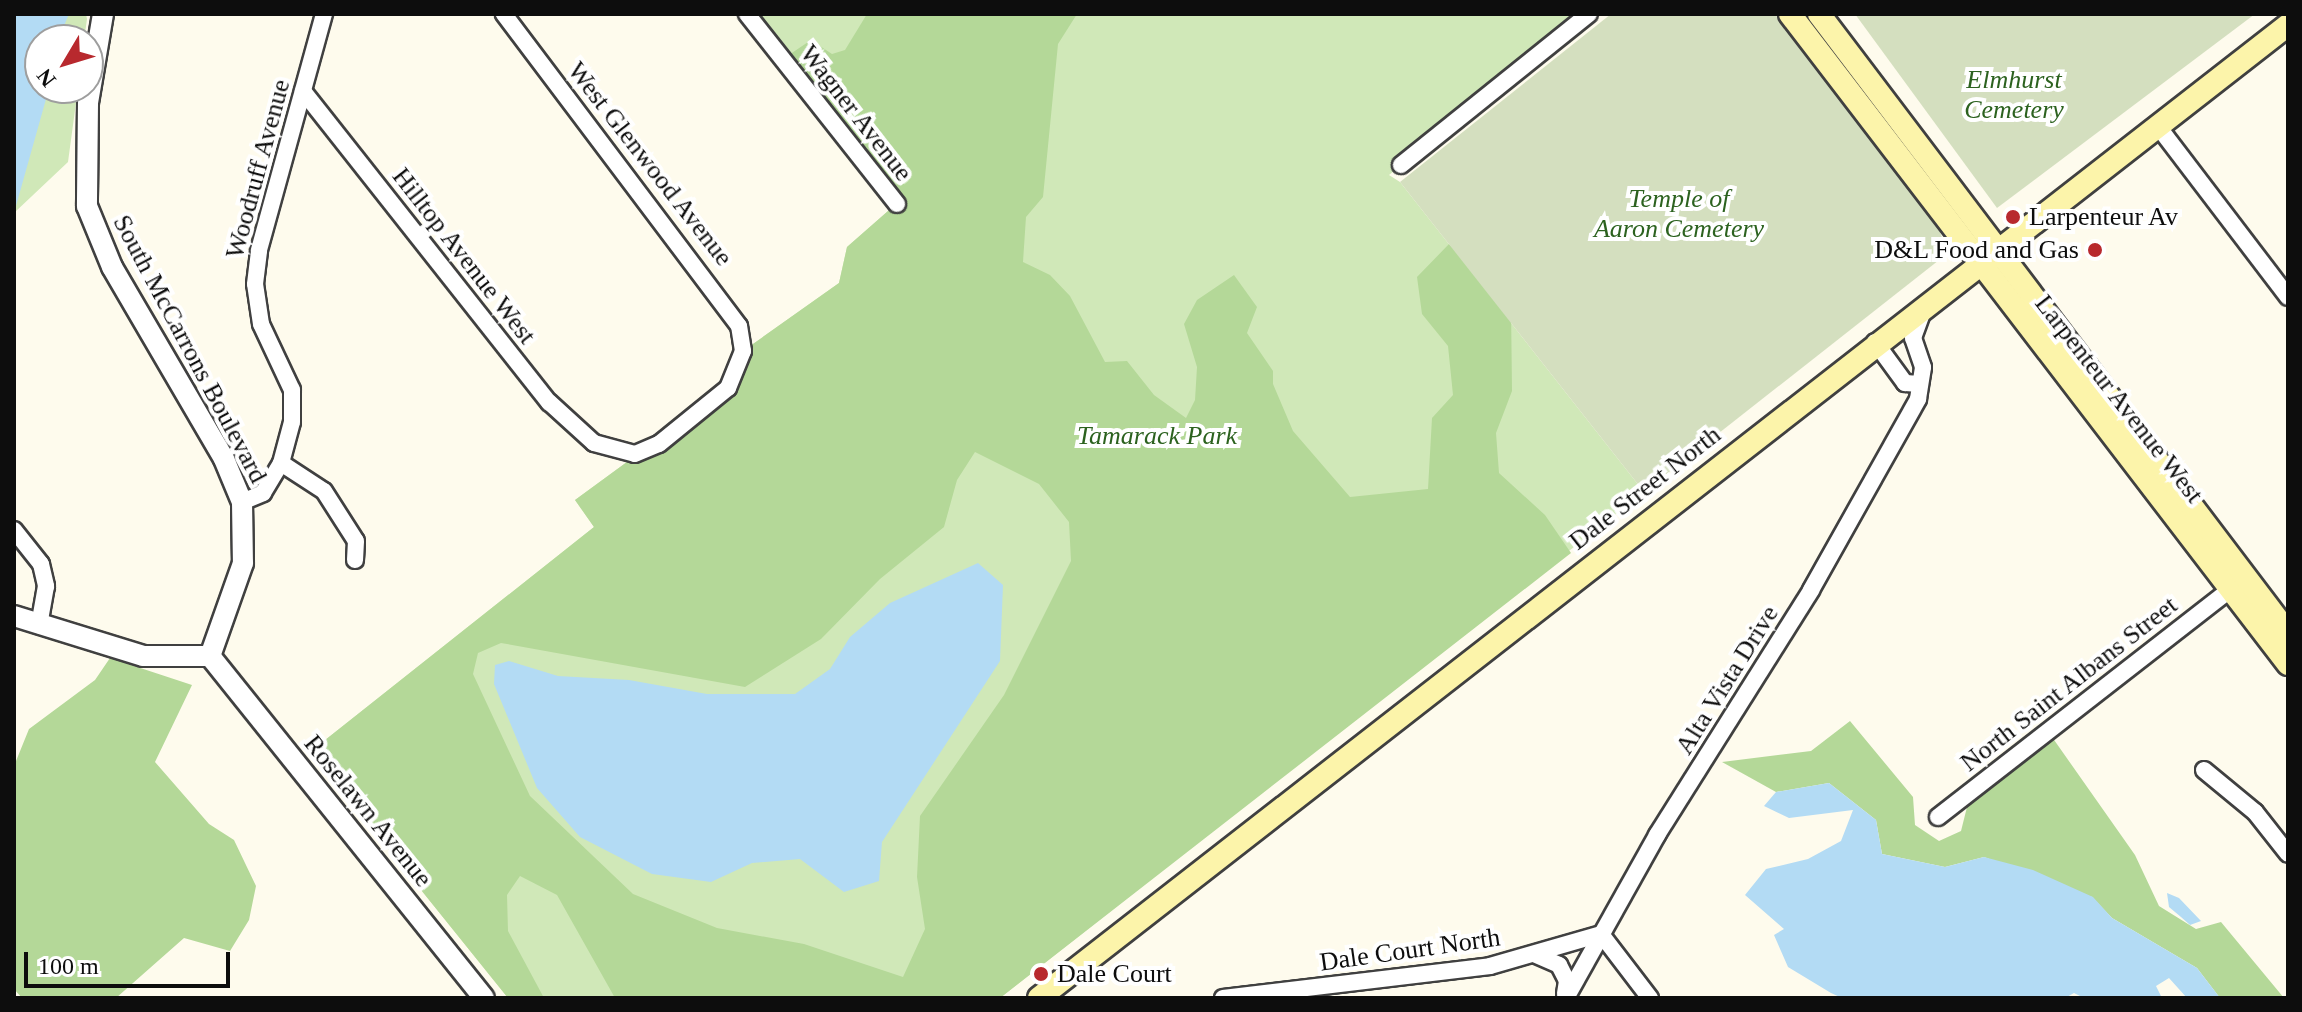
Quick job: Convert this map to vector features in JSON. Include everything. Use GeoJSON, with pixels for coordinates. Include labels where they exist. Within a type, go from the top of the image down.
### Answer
{"type":"FeatureCollection","features":[{"type":"Feature","properties":{"kind":"main road","name":"Larpenteur Avenue West"},"geometry":{"type":"LineString","coordinates":[[1790,14],[2288,664]]}},
{"type":"Feature","properties":{"kind":"main road","name":"Larpenteur Avenue West"},"geometry":{"type":"LineString","coordinates":[[1819,14],[2288,633]]}},
{"type":"Feature","properties":{"kind":"main road","name":"Dale Street North"},"geometry":{"type":"LineString","coordinates":[[1040,998],[1926,302],[2288,25]]}},
{"type":"Feature","properties":{"kind":"street","name":"South McCarrons Boulevard"},"geometry":{"type":"LineString","coordinates":[[103,14],[88,103],[87,206],[112,267],[224,459],[242,502],[243,563],[210,656]]}},
{"type":"Feature","properties":{"kind":"street","name":"Woodruff Avenue"},"geometry":{"type":"LineString","coordinates":[[242,502],[263,493],[281,463],[292,422],[292,390],[261,324],[255,284],[324,14]]}},
{"type":"Feature","properties":{"kind":"street","name":"West Glenwood Avenue"},"geometry":{"type":"LineString","coordinates":[[504,14],[726,302],[739,326],[743,351],[728,388],[659,444],[635,454],[594,443]]}},
{"type":"Feature","properties":{"kind":"street","name":"Wagner Avenue"},"geometry":{"type":"LineString","coordinates":[[747,14],[897,204]]}},
{"type":"Feature","properties":{"kind":"street"},"geometry":{"type":"LineString","coordinates":[[1401,165],[1589,14]]}},
{"type":"Feature","properties":{"kind":"street","name":"Hilltop Avenue West"},"geometry":{"type":"LineString","coordinates":[[303,91],[549,402],[594,443]]}},
{"type":"Feature","properties":{"kind":"street"},"geometry":{"type":"LineString","coordinates":[[2157,125],[2287,293]]}},
{"type":"Feature","properties":{"kind":"street","name":"Alta Vista Drive"},"geometry":{"type":"LineString","coordinates":[[1565,998],[1811,590],[1918,399],[1923,367],[1913,338],[1926,302]]}},
{"type":"Feature","properties":{"kind":"street"},"geometry":{"type":"LineString","coordinates":[[1875,342],[1905,383],[1920,384]]}},
{"type":"Feature","properties":{"kind":"street"},"geometry":{"type":"LineString","coordinates":[[281,463],[324,491],[356,541],[355,560]]}},
{"type":"Feature","properties":{"kind":"street"},"geometry":{"type":"LineString","coordinates":[[14,530],[41,564],[46,586],[39,625]]}},
{"type":"Feature","properties":{"kind":"street","name":"North Saint Albans Street"},"geometry":{"type":"LineString","coordinates":[[1938,817],[2231,589]]}},
{"type":"Feature","properties":{"kind":"street"},"geometry":{"type":"LineString","coordinates":[[14,616],[143,656],[210,656]]}},
{"type":"Feature","properties":{"kind":"street","name":"Roselawn Avenue"},"geometry":{"type":"LineString","coordinates":[[210,656],[484,998]]}},
{"type":"Feature","properties":{"kind":"street"},"geometry":{"type":"LineString","coordinates":[[2204,770],[2255,812],[2288,854]]}},
{"type":"Feature","properties":{"kind":"street"},"geometry":{"type":"LineString","coordinates":[[1601,934],[1650,998]]}},
{"type":"Feature","properties":{"kind":"street","name":"Dale Court North"},"geometry":{"type":"LineString","coordinates":[[1223,998],[1490,966],[1601,934]]}},
{"type":"Feature","properties":{"kind":"street"},"geometry":{"type":"LineString","coordinates":[[1535,955],[1559,965],[1567,981],[1565,998]]}},
{"type":"Feature","properties":{"kind":"green space"},"geometry":{"type":"Polygon","coordinates":[[[14,14],[86,14],[86,24],[24,24],[24,104],[76,104],[68,162],[14,213],[14,14]]]}},
{"type":"Feature","properties":{"kind":"green space","name":"Tamarack Park"},"geometry":{"type":"Polygon","coordinates":[[[747,14],[1583,14],[1389,175],[1400,182],[1644,492],[1000,998],[508,998],[310,752],[594,527],[575,500],[728,388],[743,351],[839,283],[847,247],[896,204],[747,14]]]}},
{"type":"Feature","properties":{"kind":"green space"},"geometry":{"type":"Polygon","coordinates":[[[867,14],[1077,14],[1058,44],[1043,197],[1026,217],[1023,262],[1050,275],[1070,296],[1105,362],[1127,361],[1154,395],[1186,418],[1195,400],[1197,367],[1184,324],[1197,300],[1234,275],[1257,307],[1247,333],[1273,371],[1273,384],[1293,431],[1350,497],[1428,489],[1432,418],[1453,395],[1448,346],[1422,314],[1417,277],[1449,244],[1511,306],[1512,391],[1496,433],[1499,473],[1545,515],[1571,553],[1000,998],[615,998],[557,895],[520,876],[507,895],[508,931],[544,998],[508,998],[310,752],[594,527],[575,500],[728,388],[743,351],[839,283],[847,247],[896,204],[783,59],[811,40],[832,54],[845,50],[867,14]],[[975,452],[957,480],[944,527],[880,579],[821,639],[745,687],[501,643],[478,653],[473,674],[530,796],[633,894],[717,928],[804,944],[903,977],[925,929],[917,877],[920,816],[1004,695],[1071,561],[1069,522],[1039,484],[975,452]]]}},
{"type":"Feature","properties":{"kind":"green space","name":"Temple of Aaron Cemetery"},"geometry":{"type":"Polygon","coordinates":[[[1611,14],[1775,14],[1938,227],[1948,253],[1644,492],[1400,182],[1611,14]]]}},
{"type":"Feature","properties":{"kind":"green space","name":"Elmhurst Cemetery"},"geometry":{"type":"Polygon","coordinates":[[[1855,14],[2255,14],[1997,208],[1855,14]]]}},
{"type":"Feature","properties":{"kind":"green space"},"geometry":{"type":"Polygon","coordinates":[[[110,658],[192,685],[155,762],[209,824],[234,840],[256,886],[249,920],[230,951],[184,938],[116,998],[22,998],[14,989],[14,766],[29,729],[95,680],[110,658]]]}},
{"type":"Feature","properties":{"kind":"green space"},"geometry":{"type":"Polygon","coordinates":[[[1850,721],[1913,797],[1915,825],[1939,841],[1961,831],[1968,803],[2052,737],[2135,855],[2159,906],[2196,929],[2221,922],[2284,998],[2220,998],[2197,968],[2112,918],[2092,897],[1984,857],[1945,867],[1882,854],[1876,820],[1829,783],[1776,792],[1722,762],[1811,751],[1850,721]]]}},
{"type":"Feature","properties":{"kind":"water"},"geometry":{"type":"Polygon","coordinates":[[[14,14],[69,14],[65,24],[24,24],[24,104],[45,104],[14,213],[14,14]]]}},
{"type":"Feature","properties":{"kind":"water"},"geometry":{"type":"Polygon","coordinates":[[[978,563],[1003,585],[1000,661],[882,842],[879,881],[844,892],[800,859],[752,863],[711,882],[652,874],[580,837],[537,788],[494,684],[495,665],[509,661],[558,676],[629,680],[707,694],[795,694],[830,669],[850,637],[890,603],[978,563]]]}},
{"type":"Feature","properties":{"kind":"water"},"geometry":{"type":"Polygon","coordinates":[[[1829,783],[1876,820],[1882,854],[1945,867],[1984,857],[2033,870],[2093,897],[2112,918],[2197,968],[2220,998],[2187,998],[2169,978],[2156,986],[2162,998],[2084,998],[2074,993],[2065,998],[1842,998],[1831,993],[1788,967],[1774,935],[1784,929],[1745,895],[1766,869],[1808,859],[1841,841],[1853,810],[1789,818],[1764,806],[1776,792],[1829,783]]]}},
{"type":"Feature","properties":{"kind":"water"},"geometry":{"type":"Polygon","coordinates":[[[2167,893],[2179,898],[2201,921],[2190,925],[2169,907],[2167,893]]]}},
{"type":"Feature","properties":{"kind":"place","name":"Larpenteur Av"},"geometry":{"type":"Point","coordinates":[2013,217]}},
{"type":"Feature","properties":{"kind":"place","name":"D&L Food and Gas"},"geometry":{"type":"Point","coordinates":[2095,250]}},
{"type":"Feature","properties":{"kind":"place","name":"Dale Court"},"geometry":{"type":"Point","coordinates":[1041,974]}}]}
